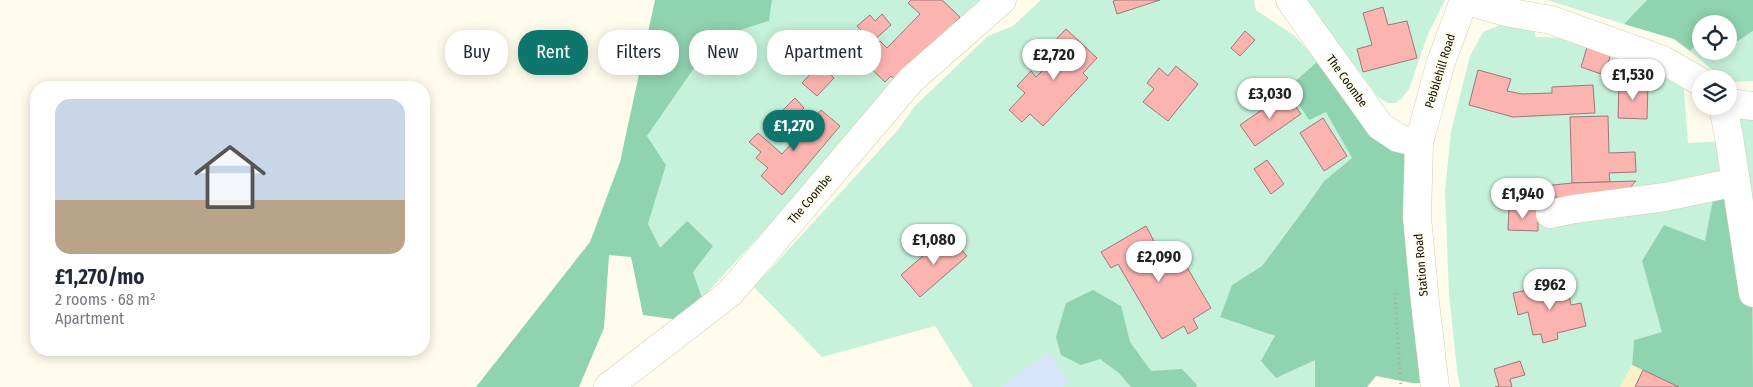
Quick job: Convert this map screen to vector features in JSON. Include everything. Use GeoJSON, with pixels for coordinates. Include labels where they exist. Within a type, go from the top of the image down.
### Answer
{"type":"FeatureCollection","features":[{"type":"Feature","properties":{"kind":"main road","name":"The Coombe"},"geometry":{"type":"LineString","coordinates":[[608,387],[730,293],[911,80],[1002,0]]}},
{"type":"Feature","properties":{"kind":"main road","name":"The Coombe"},"geometry":{"type":"LineString","coordinates":[[1290,0],[1380,126],[1398,138],[1419,143]]}},
{"type":"Feature","properties":{"kind":"main road","name":"Pebblehill Road"},"geometry":{"type":"LineString","coordinates":[[1419,143],[1440,65],[1464,0]]}},
{"type":"Feature","properties":{"kind":"main road"},"geometry":{"type":"LineString","coordinates":[[1464,0],[1506,12],[1551,20],[1663,60],[1692,77]]}},
{"type":"Feature","properties":{"kind":"main road"},"geometry":{"type":"LineString","coordinates":[[1737,104],[1753,106]]}},
{"type":"Feature","properties":{"kind":"main road"},"geometry":{"type":"LineString","coordinates":[[1725,115],[1753,293]]}},
{"type":"Feature","properties":{"kind":"main road","name":"Station Road"},"geometry":{"type":"LineString","coordinates":[[1419,143],[1417,217],[1435,387]]}},
{"type":"Feature","properties":{"kind":"main road"},"geometry":{"type":"LineString","coordinates":[[1550,214],[1665,197],[1736,182]]}},
{"type":"Feature","properties":{"kind":"shaded area"},"geometry":{"type":"Polygon","coordinates":[[[1632,365],[1679,387],[1620,387],[1632,365]]]}},
{"type":"Feature","properties":{"kind":"green space"},"geometry":{"type":"Polygon","coordinates":[[[655,0],[772,0],[769,21],[740,30],[689,30],[689,75],[647,136],[666,165],[648,224],[660,248],[687,221],[713,246],[693,272],[702,298],[680,320],[643,315],[631,257],[609,255],[604,328],[579,387],[476,387],[590,242],[620,162],[639,75],[679,75],[679,30],[649,30],[655,0]]]}},
{"type":"Feature","properties":{"kind":"green space"},"geometry":{"type":"Polygon","coordinates":[[[772,0],[995,0],[820,170],[702,298],[692,272],[660,249],[648,224],[666,165],[647,136],[689,75],[757,75],[757,30],[740,30],[769,21],[772,0]]]}},
{"type":"Feature","properties":{"kind":"green space"},"geometry":{"type":"Polygon","coordinates":[[[1041,0],[1254,0],[1256,10],[1295,36],[1318,61],[1288,86],[1326,111],[1352,158],[1324,181],[1262,266],[1232,285],[1220,317],[1275,336],[1315,360],[1315,387],[973,387],[935,326],[822,357],[754,287],[898,130],[914,107],[988,36],[1013,26],[1041,0]]]}},
{"type":"Feature","properties":{"kind":"green space"},"geometry":{"type":"Polygon","coordinates":[[[1306,0],[1445,0],[1428,34],[1409,89],[1395,103],[1387,103],[1378,97],[1306,0]]]}},
{"type":"Feature","properties":{"kind":"green space"},"geometry":{"type":"Polygon","coordinates":[[[1547,0],[1647,0],[1624,24],[1547,0]]]}},
{"type":"Feature","properties":{"kind":"green space"},"geometry":{"type":"Polygon","coordinates":[[[1647,0],[1753,0],[1753,31],[1738,41],[1737,15],[1692,15],[1692,49],[1690,51],[1674,39],[1624,24],[1647,0]]]}},
{"type":"Feature","properties":{"kind":"green space"},"geometry":{"type":"Polygon","coordinates":[[[1505,23],[1534,28],[1536,37],[1574,41],[1611,52],[1683,80],[1688,143],[1723,141],[1728,194],[1714,194],[1705,242],[1662,332],[1634,340],[1632,365],[1620,387],[1460,387],[1449,294],[1445,191],[1451,132],[1470,56],[1483,32],[1505,23]]]}},
{"type":"Feature","properties":{"kind":"green space"},"geometry":{"type":"Polygon","coordinates":[[[1753,31],[1753,81],[1737,82],[1737,70],[1712,70],[1701,60],[1737,60],[1738,41],[1753,31]]]}},
{"type":"Feature","properties":{"kind":"green space"},"geometry":{"type":"Polygon","coordinates":[[[1318,61],[1404,152],[1411,168],[1422,383],[1412,383],[1376,376],[1367,387],[1315,387],[1315,360],[1276,378],[1261,361],[1275,336],[1220,317],[1232,285],[1262,266],[1324,181],[1352,158],[1326,112],[1309,120],[1288,87],[1318,61]]]}},
{"type":"Feature","properties":{"kind":"green space"},"geometry":{"type":"Polygon","coordinates":[[[1737,112],[1753,112],[1753,203],[1737,112]]]}},
{"type":"Feature","properties":{"kind":"green space"},"geometry":{"type":"Polygon","coordinates":[[[1714,194],[1752,194],[1753,387],[1679,387],[1632,365],[1634,340],[1662,332],[1642,261],[1664,225],[1705,241],[1714,194]]]}},
{"type":"Feature","properties":{"kind":"green space"},"geometry":{"type":"Polygon","coordinates":[[[1093,290],[1121,306],[1130,342],[1151,371],[1182,369],[1197,385],[1196,387],[1131,387],[1119,373],[1100,359],[1081,365],[1061,355],[1056,337],[1066,303],[1093,290]]]}},
{"type":"Feature","properties":{"kind":"water"},"geometry":{"type":"Polygon","coordinates":[[[1049,353],[1069,383],[1062,387],[1004,387],[1002,385],[1049,353]]]}},
{"type":"Feature","properties":{"kind":"building"},"geometry":{"type":"Polygon","coordinates":[[[911,0],[942,0],[960,17],[897,83],[891,76],[885,82],[878,75],[881,75],[881,42],[887,48],[920,14],[908,3],[911,0]]]}},
{"type":"Feature","properties":{"kind":"building"},"geometry":{"type":"Polygon","coordinates":[[[1160,0],[1117,14],[1113,1],[1160,0]]]}},
{"type":"Feature","properties":{"kind":"building"},"geometry":{"type":"Polygon","coordinates":[[[1383,7],[1388,25],[1407,21],[1417,58],[1363,72],[1357,49],[1372,45],[1363,13],[1383,7]]]}},
{"type":"Feature","properties":{"kind":"building"},"geometry":{"type":"Polygon","coordinates":[[[882,14],[891,25],[881,34],[881,30],[861,30],[857,26],[870,15],[875,21],[882,14]]]}},
{"type":"Feature","properties":{"kind":"building"},"geometry":{"type":"Polygon","coordinates":[[[1066,29],[1097,58],[1083,73],[1088,78],[1043,126],[1030,114],[1022,122],[1009,110],[1025,93],[1017,86],[1031,71],[1036,77],[1058,55],[1049,47],[1066,29]]]}},
{"type":"Feature","properties":{"kind":"building"},"geometry":{"type":"Polygon","coordinates":[[[1245,31],[1255,40],[1240,56],[1231,48],[1245,31]]]}},
{"type":"Feature","properties":{"kind":"building"},"geometry":{"type":"Polygon","coordinates":[[[1588,44],[1612,51],[1604,75],[1581,67],[1588,44]]]}},
{"type":"Feature","properties":{"kind":"building"},"geometry":{"type":"Polygon","coordinates":[[[1176,66],[1198,84],[1168,121],[1143,102],[1154,89],[1147,83],[1159,68],[1168,76],[1176,66]]]}},
{"type":"Feature","properties":{"kind":"building"},"geometry":{"type":"Polygon","coordinates":[[[1478,70],[1511,79],[1507,91],[1522,94],[1552,93],[1552,87],[1593,85],[1595,113],[1513,117],[1469,105],[1478,70]]]}},
{"type":"Feature","properties":{"kind":"building"},"geometry":{"type":"Polygon","coordinates":[[[810,75],[831,75],[834,78],[817,96],[802,83],[810,75]]]}},
{"type":"Feature","properties":{"kind":"building"},"geometry":{"type":"Polygon","coordinates":[[[1619,84],[1648,85],[1647,119],[1618,118],[1619,84]]]}},
{"type":"Feature","properties":{"kind":"building"},"geometry":{"type":"Polygon","coordinates":[[[1286,93],[1301,114],[1255,146],[1240,125],[1286,93]]]}},
{"type":"Feature","properties":{"kind":"building"},"geometry":{"type":"Polygon","coordinates":[[[795,98],[804,108],[788,124],[779,114],[795,98]]]}},
{"type":"Feature","properties":{"kind":"building"},"geometry":{"type":"Polygon","coordinates":[[[821,110],[840,126],[782,195],[761,176],[768,168],[756,158],[761,152],[749,142],[758,133],[782,154],[821,110]]]}},
{"type":"Feature","properties":{"kind":"building"},"geometry":{"type":"Polygon","coordinates":[[[1608,116],[1609,153],[1635,152],[1636,172],[1609,173],[1610,182],[1572,183],[1570,117],[1608,116]]]}},
{"type":"Feature","properties":{"kind":"building"},"geometry":{"type":"Polygon","coordinates":[[[1323,118],[1347,156],[1324,171],[1300,133],[1323,118]]]}},
{"type":"Feature","properties":{"kind":"building"},"geometry":{"type":"Polygon","coordinates":[[[1267,160],[1284,184],[1271,194],[1254,169],[1267,160]]]}},
{"type":"Feature","properties":{"kind":"building"},"geometry":{"type":"Polygon","coordinates":[[[1636,181],[1623,195],[1566,204],[1553,195],[1507,203],[1507,190],[1572,183],[1636,181]]]}},
{"type":"Feature","properties":{"kind":"building"},"geometry":{"type":"Polygon","coordinates":[[[1509,208],[1538,209],[1538,231],[1508,230],[1509,208]]]}},
{"type":"Feature","properties":{"kind":"building"},"geometry":{"type":"Polygon","coordinates":[[[1146,226],[1156,245],[1147,250],[1152,260],[1175,247],[1211,308],[1193,319],[1198,328],[1188,334],[1184,326],[1162,339],[1118,264],[1111,268],[1101,252],[1146,226]]]}},
{"type":"Feature","properties":{"kind":"building"},"geometry":{"type":"Polygon","coordinates":[[[948,234],[967,256],[920,297],[901,275],[948,234]]]}},
{"type":"Feature","properties":{"kind":"building"},"geometry":{"type":"Polygon","coordinates":[[[1566,282],[1571,305],[1581,303],[1586,326],[1557,333],[1558,339],[1543,343],[1541,334],[1533,335],[1528,312],[1518,315],[1513,293],[1566,282]]]}},
{"type":"Feature","properties":{"kind":"building"},"geometry":{"type":"Polygon","coordinates":[[[1520,361],[1525,375],[1510,379],[1512,387],[1495,387],[1499,386],[1494,369],[1520,361]]]}},
{"type":"Feature","properties":{"kind":"building"},"geometry":{"type":"Polygon","coordinates":[[[1643,370],[1679,387],[1635,387],[1643,370]]]}}]}
